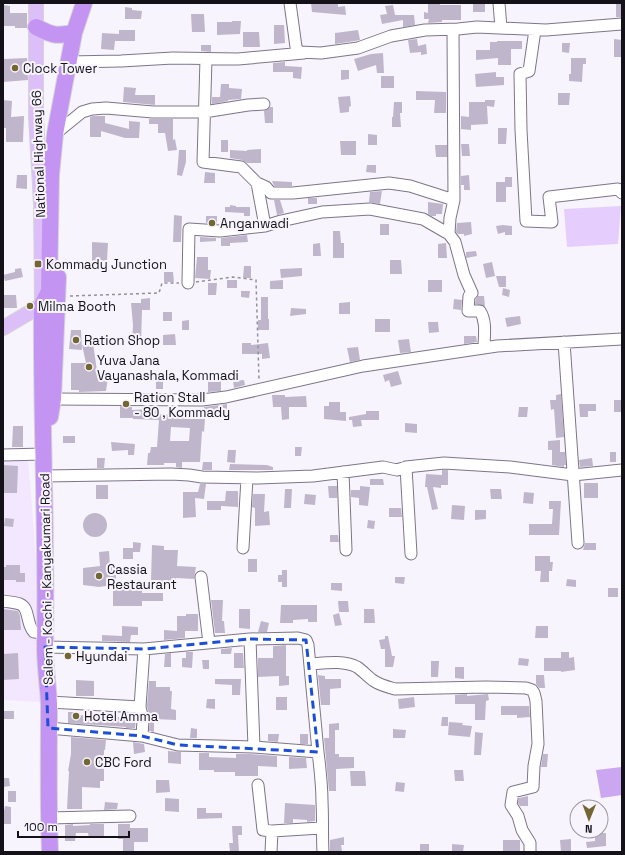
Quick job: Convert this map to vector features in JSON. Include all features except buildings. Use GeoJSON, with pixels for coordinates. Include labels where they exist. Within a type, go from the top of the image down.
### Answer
{"type":"FeatureCollection","features":[{"type":"Feature","properties":{"kind":"highway"},"geometry":{"type":"LineString","coordinates":[[44,454],[53,399],[52,302],[59,194],[55,140],[74,33],[84,3]]}},
{"type":"Feature","properties":{"kind":"highway"},"geometry":{"type":"LineString","coordinates":[[36,27],[49,34],[58,35],[74,33]]}},
{"type":"Feature","properties":{"kind":"highway","name":"Salem - Kochi - Kanyakumari Road"},"geometry":{"type":"LineString","coordinates":[[50,852],[49,702],[46,640],[42,399],[52,302]]}},
{"type":"Feature","properties":{"kind":"main road","name":"National Highway 66"},"geometry":{"type":"LineString","coordinates":[[36,3],[36,117],[41,204],[52,302]]}},
{"type":"Feature","properties":{"kind":"main road"},"geometry":{"type":"LineString","coordinates":[[3,328],[52,302]]}},
{"type":"Feature","properties":{"kind":"street"},"geometry":{"type":"LineString","coordinates":[[290,3],[296,47],[299,52],[304,53]]}},
{"type":"Feature","properties":{"kind":"street"},"geometry":{"type":"LineString","coordinates":[[499,3],[501,28]]}},
{"type":"Feature","properties":{"kind":"street"},"geometry":{"type":"LineString","coordinates":[[68,62],[173,58],[238,59],[304,53],[321,53],[358,48],[391,36],[411,32],[477,27],[535,30],[622,24]]}},
{"type":"Feature","properties":{"kind":"street"},"geometry":{"type":"LineString","coordinates":[[449,234],[450,218],[454,200],[453,30]]}},
{"type":"Feature","properties":{"kind":"street"},"geometry":{"type":"LineString","coordinates":[[535,30],[529,71],[520,74],[521,130],[526,221],[552,222],[549,197],[618,189],[622,193]]}},
{"type":"Feature","properties":{"kind":"street"},"geometry":{"type":"LineString","coordinates":[[206,59],[203,162],[241,167],[257,183],[266,187],[271,193],[389,183],[410,186],[454,200]]}},
{"type":"Feature","properties":{"kind":"street"},"geometry":{"type":"LineString","coordinates":[[55,140],[82,112],[92,109],[106,108],[153,112],[204,112],[264,104]]}},
{"type":"Feature","properties":{"kind":"street"},"geometry":{"type":"LineString","coordinates":[[257,183],[265,226]]}},
{"type":"Feature","properties":{"kind":"street"},"geometry":{"type":"LineString","coordinates":[[188,283],[189,229],[220,231],[265,226],[281,220],[322,212],[370,209],[423,219],[449,234],[455,242],[464,275],[472,293],[469,296],[468,311],[480,311],[482,314],[485,327],[484,348]]}},
{"type":"Feature","properties":{"kind":"street"},"geometry":{"type":"LineString","coordinates":[[53,399],[202,400],[226,397],[363,366],[484,348],[622,339]]}},
{"type":"Feature","properties":{"kind":"street"},"geometry":{"type":"LineString","coordinates":[[564,342],[578,543]]}},
{"type":"Feature","properties":{"kind":"street"},"geometry":{"type":"LineString","coordinates":[[3,455],[44,454]]}},
{"type":"Feature","properties":{"kind":"street"},"geometry":{"type":"LineString","coordinates":[[44,476],[171,474],[202,477],[220,476],[247,478],[313,476],[384,467],[397,470],[406,467],[444,462],[456,462],[573,475],[622,470]]}},
{"type":"Feature","properties":{"kind":"street"},"geometry":{"type":"LineString","coordinates":[[406,467],[411,554]]}},
{"type":"Feature","properties":{"kind":"street"},"geometry":{"type":"LineString","coordinates":[[343,472],[346,550]]}},
{"type":"Feature","properties":{"kind":"street"},"geometry":{"type":"LineString","coordinates":[[243,548],[247,478]]}},
{"type":"Feature","properties":{"kind":"street"},"geometry":{"type":"LineString","coordinates":[[201,577],[209,643]]}},
{"type":"Feature","properties":{"kind":"street"},"geometry":{"type":"LineString","coordinates":[[3,601],[24,606],[31,629],[46,640],[144,649],[250,640],[305,639],[308,645],[322,795],[321,828],[323,852]]}},
{"type":"Feature","properties":{"kind":"street"},"geometry":{"type":"LineString","coordinates":[[250,640],[254,747]]}},
{"type":"Feature","properties":{"kind":"street"},"geometry":{"type":"LineString","coordinates":[[142,736],[143,720],[140,707],[144,649]]}},
{"type":"Feature","properties":{"kind":"street"},"geometry":{"type":"LineString","coordinates":[[310,664],[350,664],[358,668],[374,681],[395,689],[486,687],[526,688],[532,690],[536,701],[538,730],[538,744],[534,766],[533,787],[513,792],[512,805],[518,816],[522,830],[530,842],[530,852]]}},
{"type":"Feature","properties":{"kind":"street"},"geometry":{"type":"LineString","coordinates":[[49,702],[140,707]]}},
{"type":"Feature","properties":{"kind":"street"},"geometry":{"type":"LineString","coordinates":[[48,728],[142,736],[178,745],[254,747],[318,752]]}},
{"type":"Feature","properties":{"kind":"street"},"geometry":{"type":"LineString","coordinates":[[258,785],[263,830],[272,831],[321,828]]}},
{"type":"Feature","properties":{"kind":"street"},"geometry":{"type":"LineString","coordinates":[[49,818],[130,816]]}},
{"type":"Feature","properties":{"kind":"street"},"geometry":{"type":"LineString","coordinates":[[271,852],[272,831]]}},
{"type":"Feature","properties":{"kind":"path"},"geometry":{"type":"LineString","coordinates":[[52,302],[158,293],[162,283],[188,283],[233,278],[256,280],[259,389]]}},
{"type":"Feature","properties":{"kind":"highlighted area"},"geometry":{"type":"Polygon","coordinates":[[[250,639],[306,640],[318,752],[178,745],[142,736],[48,728],[45,647],[144,649],[250,639]]]}},
{"type":"Feature","properties":{"kind":"shaded area"},"geometry":{"type":"Polygon","coordinates":[[[621,206],[618,244],[567,247],[564,209],[621,206]]]}},
{"type":"Feature","properties":{"kind":"shaded area"},"geometry":{"type":"Polygon","coordinates":[[[3,458],[28,458],[39,595],[36,620],[40,702],[3,700],[3,458]]]}},
{"type":"Feature","properties":{"kind":"shaded area"},"geometry":{"type":"Polygon","coordinates":[[[622,767],[622,795],[601,798],[596,770],[622,767]]]}},
{"type":"Feature","properties":{"kind":"place","name":"Clock Tower"},"geometry":{"type":"Point","coordinates":[15,68]}},
{"type":"Feature","properties":{"kind":"place","name":"Anganwadi"},"geometry":{"type":"Point","coordinates":[212,223]}},
{"type":"Feature","properties":{"kind":"place","name":"Kommady Junction"},"geometry":{"type":"Point","coordinates":[38,264]}},
{"type":"Feature","properties":{"kind":"place","name":"Milma Booth"},"geometry":{"type":"Point","coordinates":[30,306]}},
{"type":"Feature","properties":{"kind":"place","name":"Ration Shop"},"geometry":{"type":"Point","coordinates":[76,340]}},
{"type":"Feature","properties":{"kind":"place","name":"Yuva Jana Vayanashala, Kommadi"},"geometry":{"type":"Point","coordinates":[89,367]}},
{"type":"Feature","properties":{"kind":"place","name":"Ration Stall - 80 , Kommady"},"geometry":{"type":"Point","coordinates":[126,404]}},
{"type":"Feature","properties":{"kind":"place","name":"Cassia Restaurant"},"geometry":{"type":"Point","coordinates":[99,576]}},
{"type":"Feature","properties":{"kind":"place","name":"Hyundai"},"geometry":{"type":"Point","coordinates":[68,656]}},
{"type":"Feature","properties":{"kind":"place","name":"Hotel Amma"},"geometry":{"type":"Point","coordinates":[76,716]}},
{"type":"Feature","properties":{"kind":"place","name":"CBC Ford"},"geometry":{"type":"Point","coordinates":[87,762]}}]}
